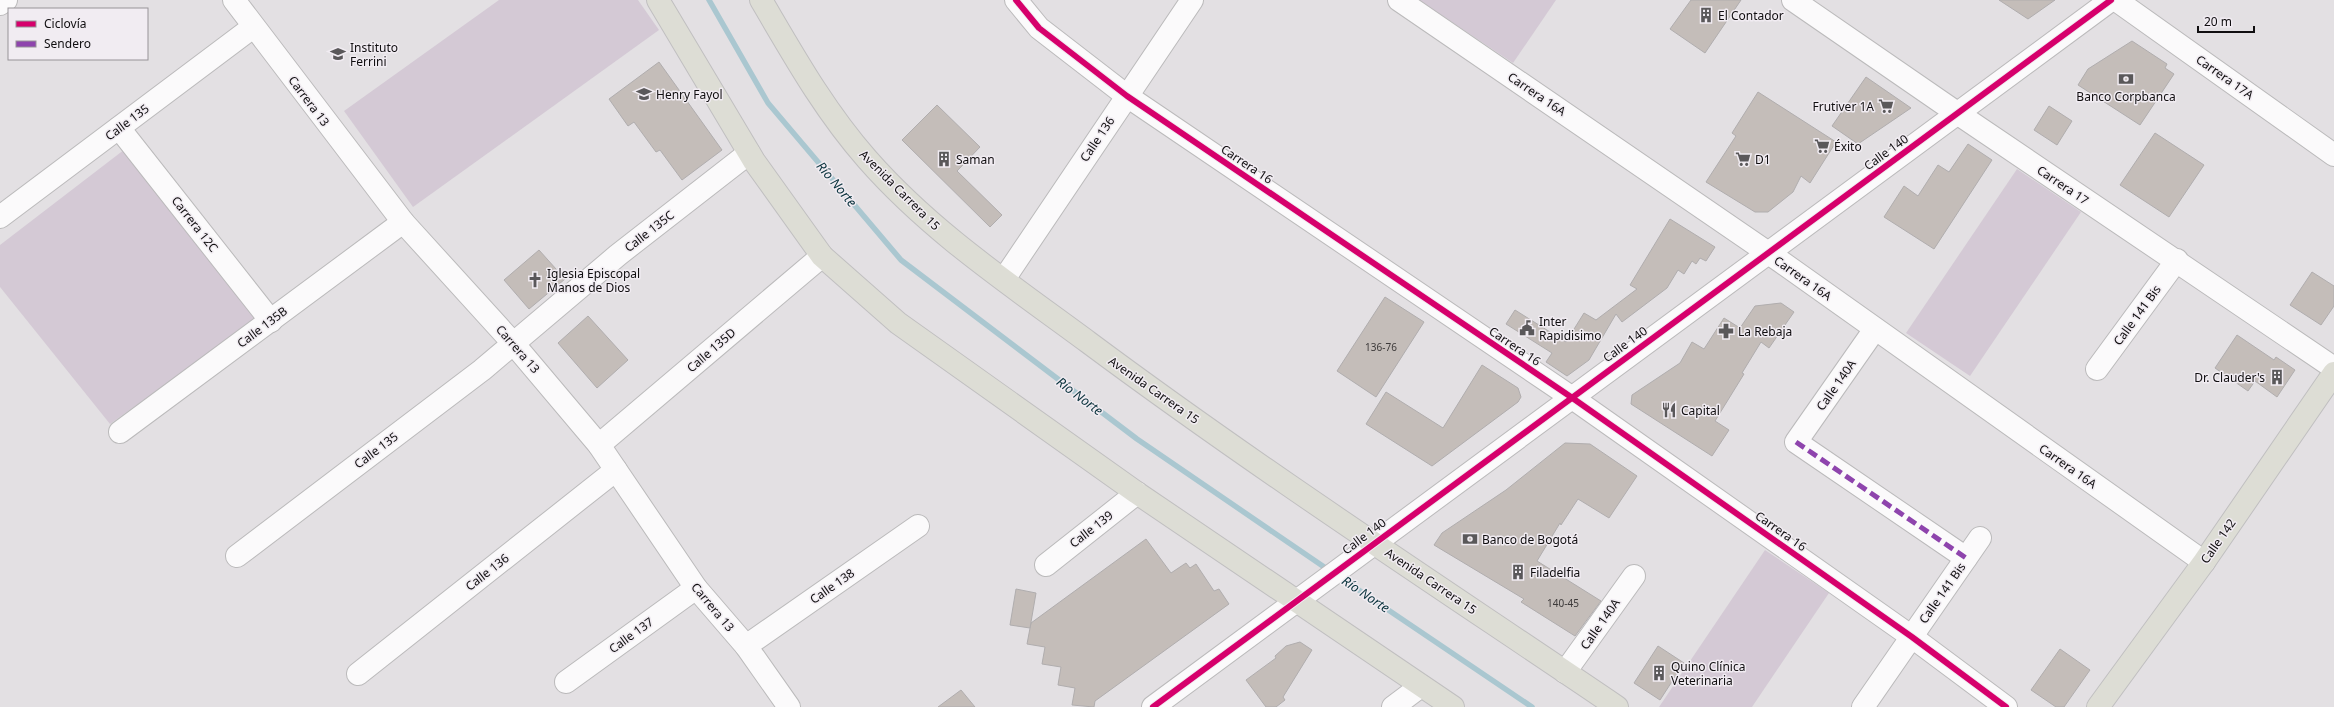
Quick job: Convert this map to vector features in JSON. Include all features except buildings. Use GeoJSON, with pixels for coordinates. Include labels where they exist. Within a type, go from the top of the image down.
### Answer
{"type":"FeatureCollection","features":[{"type":"Feature","properties":{"kind":"main road"},"geometry":{"type":"LineString","coordinates":[[658,0],[749,153],[822,256],[898,323],[1137,493],[1301,598],[1421,686],[1453,707]]}},
{"type":"Feature","properties":{"kind":"main road","name":"Avenida Carrera 15"},"geometry":{"type":"LineString","coordinates":[[761,0],[805,77],[828,110],[867,159],[917,211],[957,246],[1368,547],[1618,707]]}},
{"type":"Feature","properties":{"kind":"main road","name":"Calle 142"},"geometry":{"type":"LineString","coordinates":[[2098,707],[2204,562],[2334,373]]}},
{"type":"Feature","properties":{"kind":"street"},"geometry":{"type":"LineString","coordinates":[[0,4],[6,0]]}},
{"type":"Feature","properties":{"kind":"street","name":"Carrera 13"},"geometry":{"type":"LineString","coordinates":[[234,0],[253,27],[403,222],[513,343],[599,445],[696,588],[746,646],[789,707]]}},
{"type":"Feature","properties":{"kind":"street","name":"Carrera 16"},"geometry":{"type":"LineString","coordinates":[[1016,0],[1039,28],[1126,96],[1571,397],[1912,637],[2006,707]]}},
{"type":"Feature","properties":{"kind":"street","name":"Calle 136"},"geometry":{"type":"LineString","coordinates":[[1004,280],[1126,96],[1192,0]]}},
{"type":"Feature","properties":{"kind":"street","name":"Carrera 16A"},"geometry":{"type":"LineString","coordinates":[[1399,0],[1768,253],[2204,562]]}},
{"type":"Feature","properties":{"kind":"street","name":"Carrera 17"},"geometry":{"type":"LineString","coordinates":[[1793,0],[1956,114],[2176,260],[2334,368]]}},
{"type":"Feature","properties":{"kind":"street","name":"Calle 140"},"geometry":{"type":"LineString","coordinates":[[1153,707],[1571,397],[2111,0]]}},
{"type":"Feature","properties":{"kind":"street","name":"Carrera 17A"},"geometry":{"type":"LineString","coordinates":[[2116,0],[2334,155]]}},
{"type":"Feature","properties":{"kind":"street","name":"Calle 135"},"geometry":{"type":"LineString","coordinates":[[0,217],[253,27]]}},
{"type":"Feature","properties":{"kind":"street","name":"Carrera 12C"},"geometry":{"type":"LineString","coordinates":[[119,128],[271,321]]}},
{"type":"Feature","properties":{"kind":"street","name":"Calle 135C"},"geometry":{"type":"LineString","coordinates":[[513,343],[618,255],[749,153]]}},
{"type":"Feature","properties":{"kind":"street","name":"Calle 135B"},"geometry":{"type":"LineString","coordinates":[[120,432],[403,222]]}},
{"type":"Feature","properties":{"kind":"street","name":"Calle 135D"},"geometry":{"type":"LineString","coordinates":[[599,445],[822,256]]}},
{"type":"Feature","properties":{"kind":"street","name":"Calle 141 Bis"},"geometry":{"type":"LineString","coordinates":[[2097,369],[2176,260]]}},
{"type":"Feature","properties":{"kind":"street","name":"Calle 140A"},"geometry":{"type":"LineString","coordinates":[[1875,329],[1796,442],[1966,558]]}},
{"type":"Feature","properties":{"kind":"street","name":"Calle 135"},"geometry":{"type":"LineString","coordinates":[[238,556],[482,370],[513,343]]}},
{"type":"Feature","properties":{"kind":"street","name":"Calle 136"},"geometry":{"type":"LineString","coordinates":[[358,674],[616,470]]}},
{"type":"Feature","properties":{"kind":"street","name":"Calle 139"},"geometry":{"type":"LineString","coordinates":[[1046,565],[1137,493]]}},
{"type":"Feature","properties":{"kind":"street","name":"Calle 138"},"geometry":{"type":"LineString","coordinates":[[746,646],[918,526]]}},
{"type":"Feature","properties":{"kind":"street","name":"Calle 141 Bis"},"geometry":{"type":"LineString","coordinates":[[1864,707],[1980,538]]}},
{"type":"Feature","properties":{"kind":"street","name":"Calle 140A"},"geometry":{"type":"LineString","coordinates":[[1565,672],[1634,576]]}},
{"type":"Feature","properties":{"kind":"street","name":"Calle 137"},"geometry":{"type":"LineString","coordinates":[[566,682],[696,588]]}},
{"type":"Feature","properties":{"kind":"street"},"geometry":{"type":"LineString","coordinates":[[1393,707],[1421,686]]}},
{"type":"Feature","properties":{"kind":"shaded area"},"geometry":{"type":"Polygon","coordinates":[[[499,0],[638,0],[659,30],[413,207],[344,111],[499,0]]]}},
{"type":"Feature","properties":{"kind":"shaded area"},"geometry":{"type":"Polygon","coordinates":[[[1419,0],[1556,0],[1513,63],[1419,0]]]}},
{"type":"Feature","properties":{"kind":"shaded area"},"geometry":{"type":"Polygon","coordinates":[[[129,146],[259,317],[110,424],[0,287],[0,245],[129,146]]]}},
{"type":"Feature","properties":{"kind":"shaded area"},"geometry":{"type":"Polygon","coordinates":[[[2017,169],[2081,212],[1970,376],[1906,333],[2017,169]]]}},
{"type":"Feature","properties":{"kind":"shaded area"},"geometry":{"type":"Polygon","coordinates":[[[1765,550],[1829,593],[1752,707],[1659,707],[1765,550]]]}},
{"type":"Feature","properties":{"kind":"waterway","name":"Río Norte"},"geometry":{"type":"LineString","coordinates":[[709,0],[768,103],[901,260],[1137,439],[1330,571]]}},
{"type":"Feature","properties":{"kind":"waterway","name":"Río Norte"},"geometry":{"type":"LineString","coordinates":[[1338,576],[1532,707]]}},
{"type":"Feature","properties":{"kind":"marked path"},"geometry":{"type":"LineString","coordinates":[[1796,442],[1966,558]]}},
{"type":"Feature","properties":{"kind":"cycle path"},"geometry":{"type":"LineString","coordinates":[[1016,0],[1039,28],[1127,96],[1571,397],[1912,637],[2006,707]]}},
{"type":"Feature","properties":{"kind":"cycle path"},"geometry":{"type":"LineString","coordinates":[[1153,707],[2111,0]]}},
{"type":"Feature","properties":{"kind":"place","name":"El Contador"},"geometry":{"type":"Point","coordinates":[1706,15]}},
{"type":"Feature","properties":{"kind":"place","name":"Instituto Ferrini"},"geometry":{"type":"Point","coordinates":[338,54]}},
{"type":"Feature","properties":{"kind":"place","name":"Banco Corpbanca"},"geometry":{"type":"Point","coordinates":[2126,79]}},
{"type":"Feature","properties":{"kind":"place","name":"Henry Fayol"},"geometry":{"type":"Point","coordinates":[644,94]}},
{"type":"Feature","properties":{"kind":"place","name":"Frutiver 1A"},"geometry":{"type":"Point","coordinates":[1886,106]}},
{"type":"Feature","properties":{"kind":"place","name":"Éxito"},"geometry":{"type":"Point","coordinates":[1822,146]}},
{"type":"Feature","properties":{"kind":"place","name":"Saman"},"geometry":{"type":"Point","coordinates":[944,159]}},
{"type":"Feature","properties":{"kind":"place","name":"D1"},"geometry":{"type":"Point","coordinates":[1743,159]}},
{"type":"Feature","properties":{"kind":"place","name":"Iglesia Episcopal Manos de Dios"},"geometry":{"type":"Point","coordinates":[535,280]}},
{"type":"Feature","properties":{"kind":"place","name":"Inter Rapidisimo"},"geometry":{"type":"Point","coordinates":[1527,328]}},
{"type":"Feature","properties":{"kind":"place","name":"La Rebaja"},"geometry":{"type":"Point","coordinates":[1726,331]}},
{"type":"Feature","properties":{"kind":"place","name":"Dr. Clauder's"},"geometry":{"type":"Point","coordinates":[2277,377]}},
{"type":"Feature","properties":{"kind":"place","name":"Capital"},"geometry":{"type":"Point","coordinates":[1669,410]}},
{"type":"Feature","properties":{"kind":"place","name":"Banco de Bogotá"},"geometry":{"type":"Point","coordinates":[1470,539]}},
{"type":"Feature","properties":{"kind":"place","name":"Filadelfia"},"geometry":{"type":"Point","coordinates":[1518,572]}},
{"type":"Feature","properties":{"kind":"place","name":"Quino Clínica Veterinaria"},"geometry":{"type":"Point","coordinates":[1659,673]}}]}
